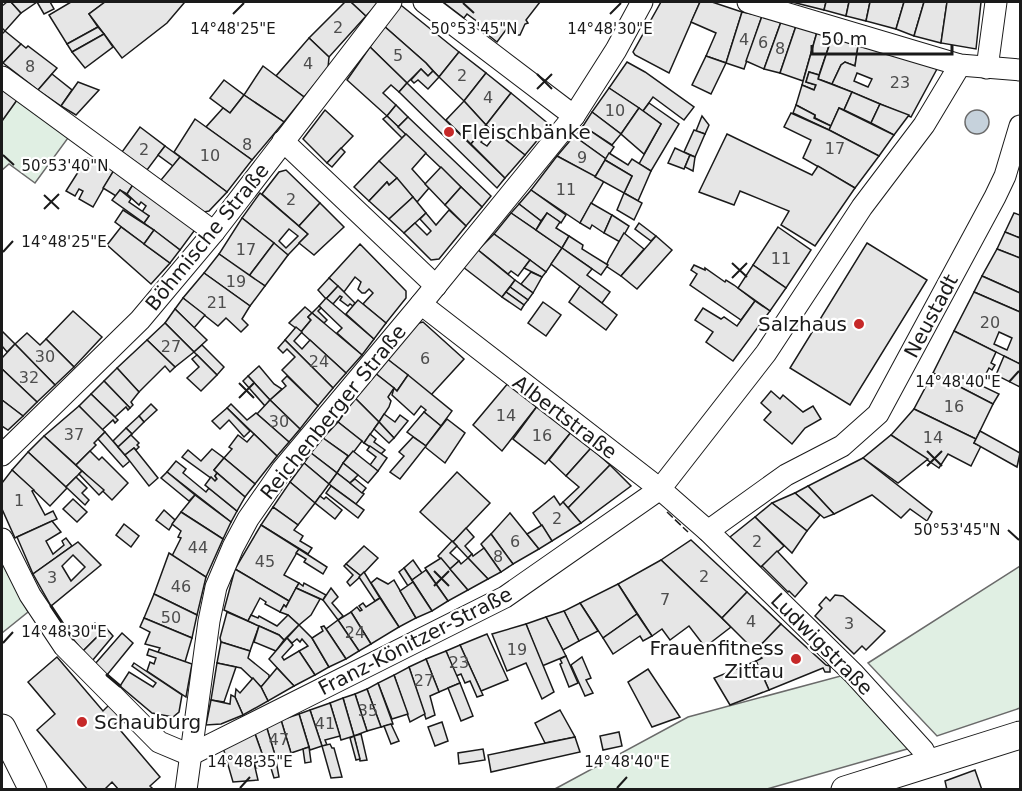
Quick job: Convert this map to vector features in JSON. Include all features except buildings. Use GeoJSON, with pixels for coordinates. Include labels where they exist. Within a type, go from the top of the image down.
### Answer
{"type":"FeatureCollection","features":[{"type":"Feature","properties":{"kind":"main road"},"geometry":{"type":"LineString","coordinates":[[2,728],[33,789]]}},
{"type":"Feature","properties":{"kind":"main road"},"geometry":{"type":"LineString","coordinates":[[845,789],[1020,735]]}},
{"type":"Feature","properties":{"kind":"street","name":"Böhmische Straße"},"geometry":{"type":"LineString","coordinates":[[2,454],[140,320],[213,232],[391,2]]}},
{"type":"Feature","properties":{"kind":"street"},"geometry":{"type":"LineString","coordinates":[[424,2],[574,116]]}},
{"type":"Feature","properties":{"kind":"street","name":"Reichenberger Straße"},"geometry":{"type":"LineString","coordinates":[[186,789],[209,621],[216,587],[248,519],[282,470],[574,116],[616,50],[642,2]]}},
{"type":"Feature","properties":{"kind":"street"},"geometry":{"type":"LineString","coordinates":[[748,2],[960,65],[1020,70]]}},
{"type":"Feature","properties":{"kind":"street"},"geometry":{"type":"LineString","coordinates":[[987,68],[996,2]]}},
{"type":"Feature","properties":{"kind":"street"},"geometry":{"type":"LineString","coordinates":[[660,489],[766,353],[862,207],[924,125],[960,65]]}},
{"type":"Feature","properties":{"kind":"street"},"geometry":{"type":"LineString","coordinates":[[2,77],[213,232]]}},
{"type":"Feature","properties":{"kind":"street","name":"Neustadt"},"geometry":{"type":"LineString","coordinates":[[708,531],[786,475],[842,446],[878,414],[995,197],[1005,176],[1020,126]]}},
{"type":"Feature","properties":{"kind":"street"},"geometry":{"type":"LineString","coordinates":[[283,141],[436,286]]}},
{"type":"Feature","properties":{"kind":"street","name":"Albertstraße"},"geometry":{"type":"LineString","coordinates":[[421,304],[660,489],[708,531]]}},
{"type":"Feature","properties":{"kind":"street","name":"Franz-Könitzer-Straße"},"geometry":{"type":"LineString","coordinates":[[190,755],[505,597],[660,489]]}},
{"type":"Feature","properties":{"kind":"street","name":"Ludwigstraße"},"geometry":{"type":"LineString","coordinates":[[708,531],[854,674],[923,750],[930,763]]}},
{"type":"Feature","properties":{"kind":"street"},"geometry":{"type":"LineString","coordinates":[[2,539],[30,596],[64,646],[159,742],[190,755]]}},
{"type":"Feature","properties":{"kind":"green space"},"geometry":{"type":"Polygon","coordinates":[[[17,100],[68,138],[35,183],[9,164],[2,170],[2,121],[17,100]]]}},
{"type":"Feature","properties":{"kind":"green space"},"geometry":{"type":"Polygon","coordinates":[[[2,563],[28,612],[2,633],[2,563]]]}},
{"type":"Feature","properties":{"kind":"green space"},"geometry":{"type":"Polygon","coordinates":[[[1020,566],[1020,708],[937,736],[868,663],[1020,566]]]}},
{"type":"Feature","properties":{"kind":"green space"},"geometry":{"type":"Polygon","coordinates":[[[848,674],[914,747],[767,789],[553,790],[688,717],[848,674]]]}},
{"type":"Feature","properties":{"kind":"shaded area"},"geometry":{"type":"Polygon","coordinates":[[[977,110],[985,114],[989,122],[985,130],[977,134],[969,130],[965,122],[969,114],[977,110]]]}},
{"type":"Feature","properties":{"kind":"fence"},"geometry":{"type":"LineString","coordinates":[[667,512],[688,532]]}},
{"type":"Feature","properties":{"kind":"wall"},"geometry":{"type":"LineString","coordinates":[[51,606],[73,639]]}},
{"type":"Feature","properties":{"kind":"wall"},"geometry":{"type":"LineString","coordinates":[[107,675],[120,686]]}},
{"type":"Feature","properties":{"kind":"place","name":"Fleischbänke"},"geometry":{"type":"Point","coordinates":[449,132]}},
{"type":"Feature","properties":{"kind":"place","name":"Salzhaus"},"geometry":{"type":"Point","coordinates":[859,324]}},
{"type":"Feature","properties":{"kind":"place","name":"Frauenfitness Zittau"},"geometry":{"type":"Point","coordinates":[796,659]}},
{"type":"Feature","properties":{"kind":"place","name":"Schauburg"},"geometry":{"type":"Point","coordinates":[82,722]}}]}
